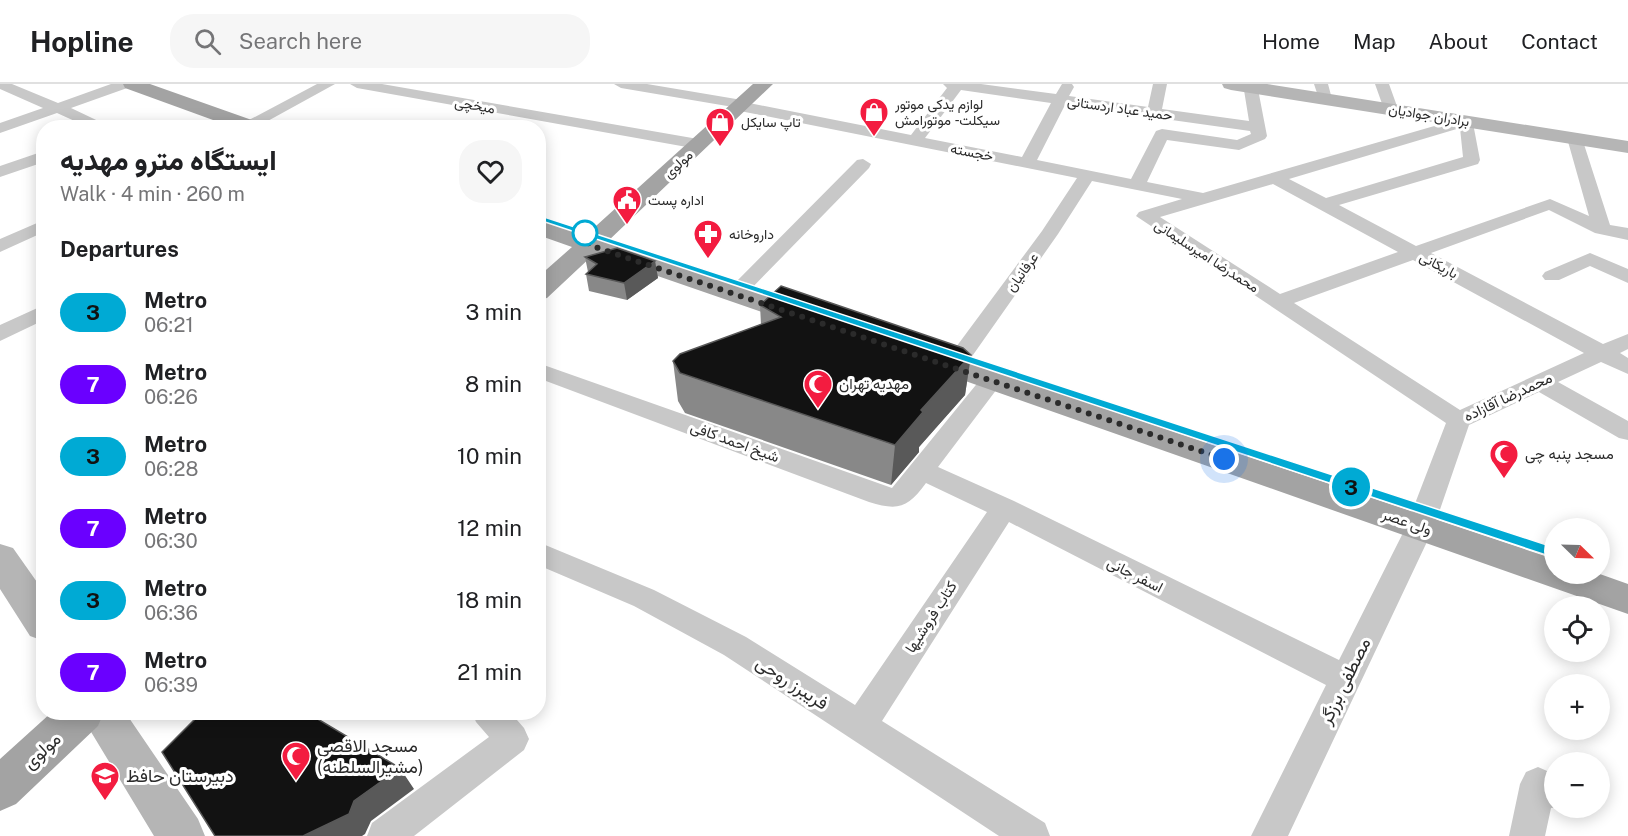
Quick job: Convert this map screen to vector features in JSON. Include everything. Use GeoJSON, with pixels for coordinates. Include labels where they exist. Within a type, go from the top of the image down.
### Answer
{"type":"FeatureCollection","features":[{"type":"Feature","properties":{"kind":"main road"},"geometry":{"type":"LineString","coordinates":[[132,84],[229,120]]}},
{"type":"Feature","properties":{"kind":"main road","name":"مولوی"},"geometry":{"type":"LineString","coordinates":[[546,285],[764,84]]}},
{"type":"Feature","properties":{"kind":"main road"},"geometry":{"type":"LineString","coordinates":[[546,230],[831,326]]}},
{"type":"Feature","properties":{"kind":"main road","name":"ولی عصر"},"geometry":{"type":"LineString","coordinates":[[897,348],[1628,599]]}},
{"type":"Feature","properties":{"kind":"main road","name":"مولوی"},"geometry":{"type":"LineString","coordinates":[[4,779],[74,720]]}},
{"type":"Feature","properties":{"kind":"street"},"geometry":{"type":"LineString","coordinates":[[0,84],[86,120]]}},
{"type":"Feature","properties":{"kind":"street"},"geometry":{"type":"LineString","coordinates":[[0,128],[125,84]]}},
{"type":"Feature","properties":{"kind":"street"},"geometry":{"type":"LineString","coordinates":[[261,120],[328,84]]}},
{"type":"Feature","properties":{"kind":"street","name":"میخچی"},"geometry":{"type":"LineString","coordinates":[[357,84],[698,144]]}},
{"type":"Feature","properties":{"kind":"street","name":"خجسته"},"geometry":{"type":"LineString","coordinates":[[621,84],[741,105],[1205,198]]}},
{"type":"Feature","properties":{"kind":"street"},"geometry":{"type":"LineString","coordinates":[[1027,163],[1069,84]]}},
{"type":"Feature","properties":{"kind":"street"},"geometry":{"type":"LineString","coordinates":[[1154,112],[1160,84]]}},
{"type":"Feature","properties":{"kind":"street","name":"برادران جوادیان"},"geometry":{"type":"LineString","coordinates":[[1231,84],[1323,91],[1390,109],[1628,147]]}},
{"type":"Feature","properties":{"kind":"street"},"geometry":{"type":"LineString","coordinates":[[1382,84],[1390,109]]}},
{"type":"Feature","properties":{"kind":"street"},"geometry":{"type":"LineString","coordinates":[[915,141],[953,85]]}},
{"type":"Feature","properties":{"kind":"street","name":"حمید عباد اردستانی"},"geometry":{"type":"LineString","coordinates":[[953,85],[1003,88],[1060,99],[1256,127]]}},
{"type":"Feature","properties":{"kind":"street"},"geometry":{"type":"LineString","coordinates":[[1137,184],[1162,134],[1239,145],[1259,136],[1250,86]]}},
{"type":"Feature","properties":{"kind":"street"},"geometry":{"type":"LineString","coordinates":[[0,100],[22,93]]}},
{"type":"Feature","properties":{"kind":"street"},"geometry":{"type":"LineString","coordinates":[[395,102],[410,93]]}},
{"type":"Feature","properties":{"kind":"street"},"geometry":{"type":"LineString","coordinates":[[1324,204],[1472,160],[1467,121]]}},
{"type":"Feature","properties":{"kind":"street","name":"محمدرضا امیرسلیمانی"},"geometry":{"type":"LineString","coordinates":[[1459,420],[1145,216],[1467,121]]}},
{"type":"Feature","properties":{"kind":"street"},"geometry":{"type":"LineString","coordinates":[[1575,138],[1602,229]]}},
{"type":"Feature","properties":{"kind":"street"},"geometry":{"type":"LineString","coordinates":[[0,172],[36,159]]}},
{"type":"Feature","properties":{"kind":"street"},"geometry":{"type":"LineString","coordinates":[[736,293],[863,164]]}},
{"type":"Feature","properties":{"kind":"street","name":"عرفانیان"},"geometry":{"type":"LineString","coordinates":[[953,367],[1049,234],[1088,175]]}},
{"type":"Feature","properties":{"kind":"street","name":"باریکانی"},"geometry":{"type":"LineString","coordinates":[[1275,178],[1628,367]]}},
{"type":"Feature","properties":{"kind":"street"},"geometry":{"type":"LineString","coordinates":[[1277,302],[1550,204],[1602,229],[1628,234]]}},
{"type":"Feature","properties":{"kind":"street"},"geometry":{"type":"LineString","coordinates":[[4,240],[36,228]]}},
{"type":"Feature","properties":{"kind":"street"},"geometry":{"type":"LineString","coordinates":[[1552,276],[1590,259],[1628,277]]}},
{"type":"Feature","properties":{"kind":"street"},"geometry":{"type":"LineString","coordinates":[[0,334],[36,315]]}},
{"type":"Feature","properties":{"kind":"street","name":"محمدرضا آقازاده"},"geometry":{"type":"LineString","coordinates":[[1420,527],[1459,420],[1628,341]]}},
{"type":"Feature","properties":{"kind":"street","name":"شیخ احمد کافی"},"geometry":{"type":"LineString","coordinates":[[546,373],[878,495],[893,498],[904,495],[923,471]]}},
{"type":"Feature","properties":{"kind":"street"},"geometry":{"type":"LineString","coordinates":[[923,471],[992,380]]}},
{"type":"Feature","properties":{"kind":"street"},"geometry":{"type":"LineString","coordinates":[[1540,382],[1628,432]]}},
{"type":"Feature","properties":{"kind":"street","name":"اسفر جانی"},"geometry":{"type":"LineString","coordinates":[[923,471],[1004,508],[1346,679]]}},
{"type":"Feature","properties":{"kind":"street","name":"کتاب فروشیها"},"geometry":{"type":"LineString","coordinates":[[860,726],[1004,508]]}},
{"type":"Feature","properties":{"kind":"street","name":"مصطفی برزگر"},"geometry":{"type":"LineString","coordinates":[[1269,836],[1420,527]]}},
{"type":"Feature","properties":{"kind":"street","name":"فریبرز روحی"},"geometry":{"type":"LineString","coordinates":[[546,556],[634,594],[710,632],[1032,836]]}},
{"type":"Feature","properties":{"kind":"street"},"geometry":{"type":"LineString","coordinates":[[0,558],[36,613]]}},
{"type":"Feature","properties":{"kind":"street"},"geometry":{"type":"LineString","coordinates":[[104,720],[181,836]]}},
{"type":"Feature","properties":{"kind":"street"},"geometry":{"type":"LineString","coordinates":[[385,836],[512,739],[495,720]]}},
{"type":"Feature","properties":{"kind":"street"},"geometry":{"type":"LineString","coordinates":[[1527,836],[1538,784],[1544,787]]}},
{"type":"Feature","properties":{"kind":"building"},"geometry":{"type":"Polygon","coordinates":[[[617,248],[655,261],[624,283],[586,274],[597,264],[585,257],[617,248]]]}},
{"type":"Feature","properties":{"kind":"building"},"geometry":{"type":"Polygon","coordinates":[[[781,286],[963,348],[971,355],[921,410],[923,412],[895,445],[680,373],[673,361],[680,354],[781,317],[760,305],[781,286]]]}},
{"type":"Feature","properties":{"kind":"building","name":"مسجد الاقصی (مشیرالسلطنه)"},"geometry":{"type":"Polygon","coordinates":[[[194,720],[319,720],[400,768],[354,801],[349,814],[303,836],[215,836],[162,752],[194,720]]]}},
{"type":"Feature","properties":{"kind":"metro line","name":"3"},"geometry":{"type":"LineString","coordinates":[[546,221],[1544,550]]}},
{"type":"Feature","properties":{"kind":"place","name":"لوازم یدکی موتور سیکلت - موتورامش"},"geometry":{"type":"Point","coordinates":[874,138]}},
{"type":"Feature","properties":{"kind":"place","name":"تاپ سایکل"},"geometry":{"type":"Point","coordinates":[720,148]}},
{"type":"Feature","properties":{"kind":"place","name":"اداره پست"},"geometry":{"type":"Point","coordinates":[627,226]}},
{"type":"Feature","properties":{"kind":"place","name":"داروخانه"},"geometry":{"type":"Point","coordinates":[708,260]}},
{"type":"Feature","properties":{"kind":"place","name":"مهدیه تهران"},"geometry":{"type":"Point","coordinates":[818,410]}},
{"type":"Feature","properties":{"kind":"place","name":"مسجد پنبه چی"},"geometry":{"type":"Point","coordinates":[1504,480]}},
{"type":"Feature","properties":{"kind":"place","name":"مسجد الاقصی (مشیرالسلطنه)"},"geometry":{"type":"Point","coordinates":[296,782]}},
{"type":"Feature","properties":{"kind":"place","name":"دبیرستان حافظ"},"geometry":{"type":"Point","coordinates":[105,802]}},
{"type":"Feature","properties":{"kind":"route"},"geometry":{"type":"LineString","coordinates":[[585,233],[589,245],[1224,459]]}}]}
